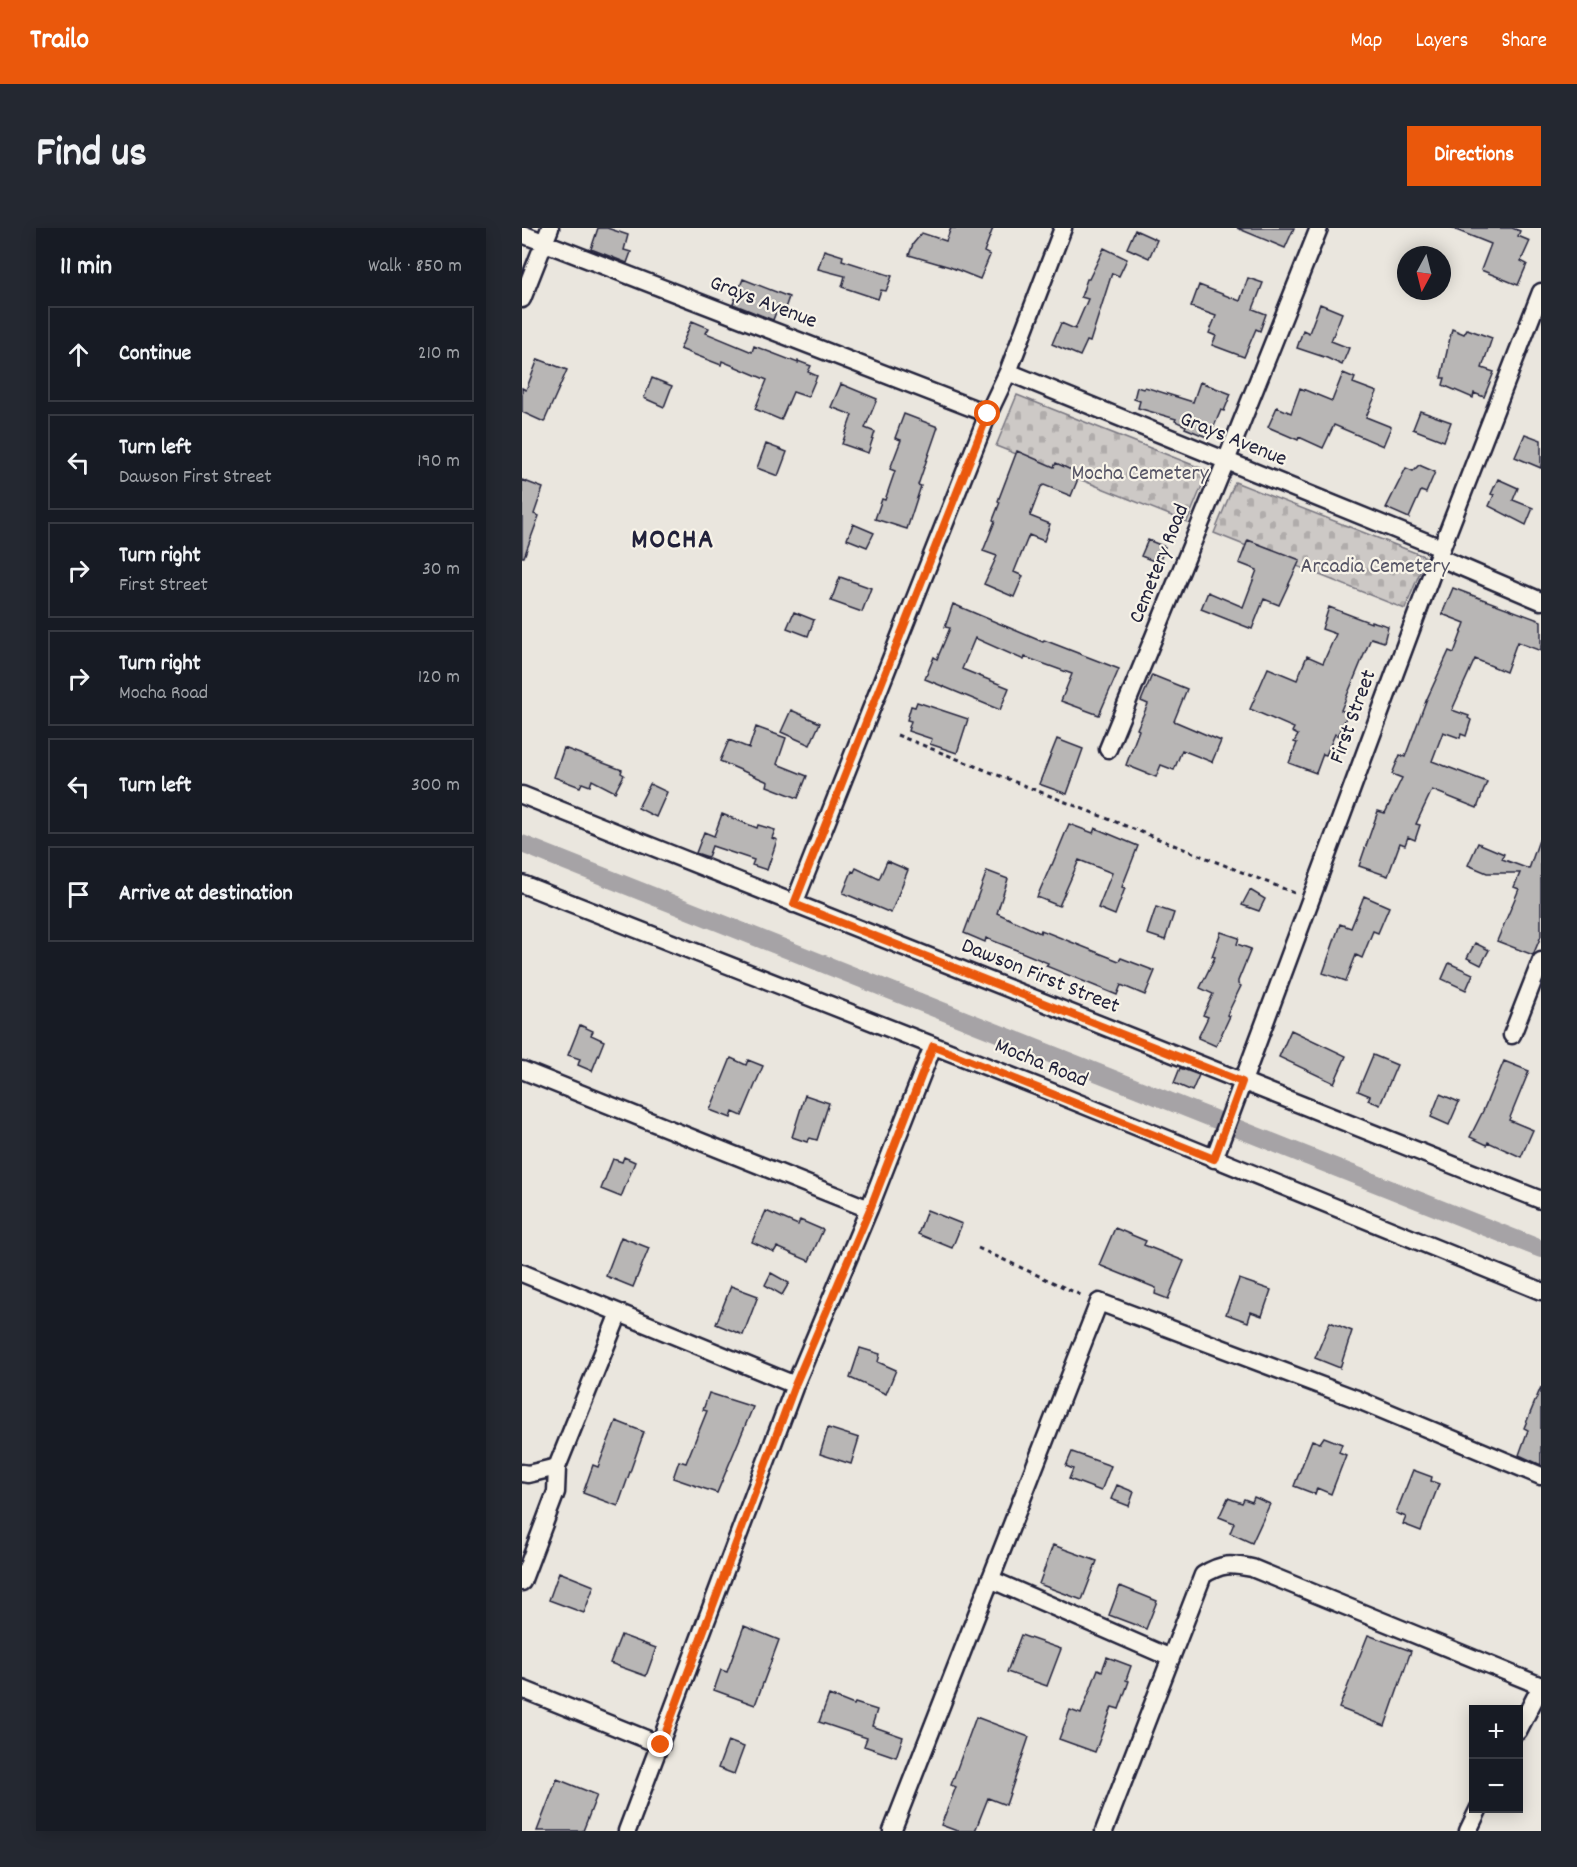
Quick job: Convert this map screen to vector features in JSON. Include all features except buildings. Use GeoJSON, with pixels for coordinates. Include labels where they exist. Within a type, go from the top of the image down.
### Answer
{"type":"FeatureCollection","features":[{"type":"Feature","properties":{"kind":"street"},"geometry":{"type":"LineString","coordinates":[[794,904],[988,414],[1008,372],[1063,228]]}},
{"type":"Feature","properties":{"kind":"street","name":"Cemetery Road"},"geometry":{"type":"LineString","coordinates":[[1108,749],[1319,228]]}},
{"type":"Feature","properties":{"kind":"street","name":"Grays Avenue"},"geometry":{"type":"LineString","coordinates":[[522,234],[547,235],[988,414]]}},
{"type":"Feature","properties":{"kind":"street"},"geometry":{"type":"LineString","coordinates":[[522,299],[547,235]]}},
{"type":"Feature","properties":{"kind":"street","name":"First Street"},"geometry":{"type":"LineString","coordinates":[[1214,1159],[1440,553],[1541,292]]}},
{"type":"Feature","properties":{"kind":"street","name":"Grays Avenue"},"geometry":{"type":"LineString","coordinates":[[1008,372],[1226,461],[1440,553],[1541,601]]}},
{"type":"Feature","properties":{"kind":"street","name":"Dawson First Street"},"geometry":{"type":"LineString","coordinates":[[522,795],[1541,1200]]}},
{"type":"Feature","properties":{"kind":"street","name":"Mocha Road"},"geometry":{"type":"LineString","coordinates":[[522,884],[933,1046],[1541,1291]]}},
{"type":"Feature","properties":{"kind":"street"},"geometry":{"type":"LineString","coordinates":[[1512,1035],[1541,961]]}},
{"type":"Feature","properties":{"kind":"street"},"geometry":{"type":"LineString","coordinates":[[627,1831],[795,1385],[870,1209],[933,1046]]}},
{"type":"Feature","properties":{"kind":"street"},"geometry":{"type":"LineString","coordinates":[[522,1070],[870,1209]]}},
{"type":"Feature","properties":{"kind":"street"},"geometry":{"type":"LineString","coordinates":[[523,1275],[795,1385]]}},
{"type":"Feature","properties":{"kind":"street"},"geometry":{"type":"LineString","coordinates":[[892,1831],[1099,1302],[1354,1398],[1541,1476]]}},
{"type":"Feature","properties":{"kind":"street"},"geometry":{"type":"LineString","coordinates":[[522,1582],[556,1492],[557,1467],[619,1313]]}},
{"type":"Feature","properties":{"kind":"street"},"geometry":{"type":"LineString","coordinates":[[522,1473],[528,1474],[557,1467]]}},
{"type":"Feature","properties":{"kind":"street"},"geometry":{"type":"LineString","coordinates":[[1104,1831],[1203,1575],[1215,1568],[1232,1564],[1252,1568],[1541,1686],[1523,1721]]}},
{"type":"Feature","properties":{"kind":"street"},"geometry":{"type":"LineString","coordinates":[[990,1579],[1172,1658]]}},
{"type":"Feature","properties":{"kind":"street"},"geometry":{"type":"LineString","coordinates":[[522,1689],[661,1745]]}},
{"type":"Feature","properties":{"kind":"street"},"geometry":{"type":"LineString","coordinates":[[1468,1831],[1477,1813]]}},
{"type":"Feature","properties":{"kind":"path"},"geometry":{"type":"LineString","coordinates":[[897,735],[1310,899]]}},
{"type":"Feature","properties":{"kind":"path"},"geometry":{"type":"LineString","coordinates":[[978,1248],[1099,1302]]}},
{"type":"Feature","properties":{"kind":"green space","name":"Mocha Cemetery"},"geometry":{"type":"Polygon","coordinates":[[[1017,395],[1208,471],[1187,522],[996,446],[1017,395]]]}},
{"type":"Feature","properties":{"kind":"green space","name":"Arcadia Cemetery"},"geometry":{"type":"Polygon","coordinates":[[[1235,482],[1426,557],[1405,609],[1214,533],[1235,482]]]}},
{"type":"Feature","properties":{"kind":"waterway"},"geometry":{"type":"LineString","coordinates":[[522,844],[1541,1249]]}},
{"type":"Feature","properties":{"kind":"district","name":"MOCHA"},"geometry":{"type":"Point","coordinates":[673,542]}},
{"type":"Feature","properties":{"kind":"route"},"geometry":{"type":"LineString","coordinates":[[661,1745],[795,1385],[870,1209],[933,1046],[1214,1159],[1242,1082],[794,904],[988,414]]}}]}
